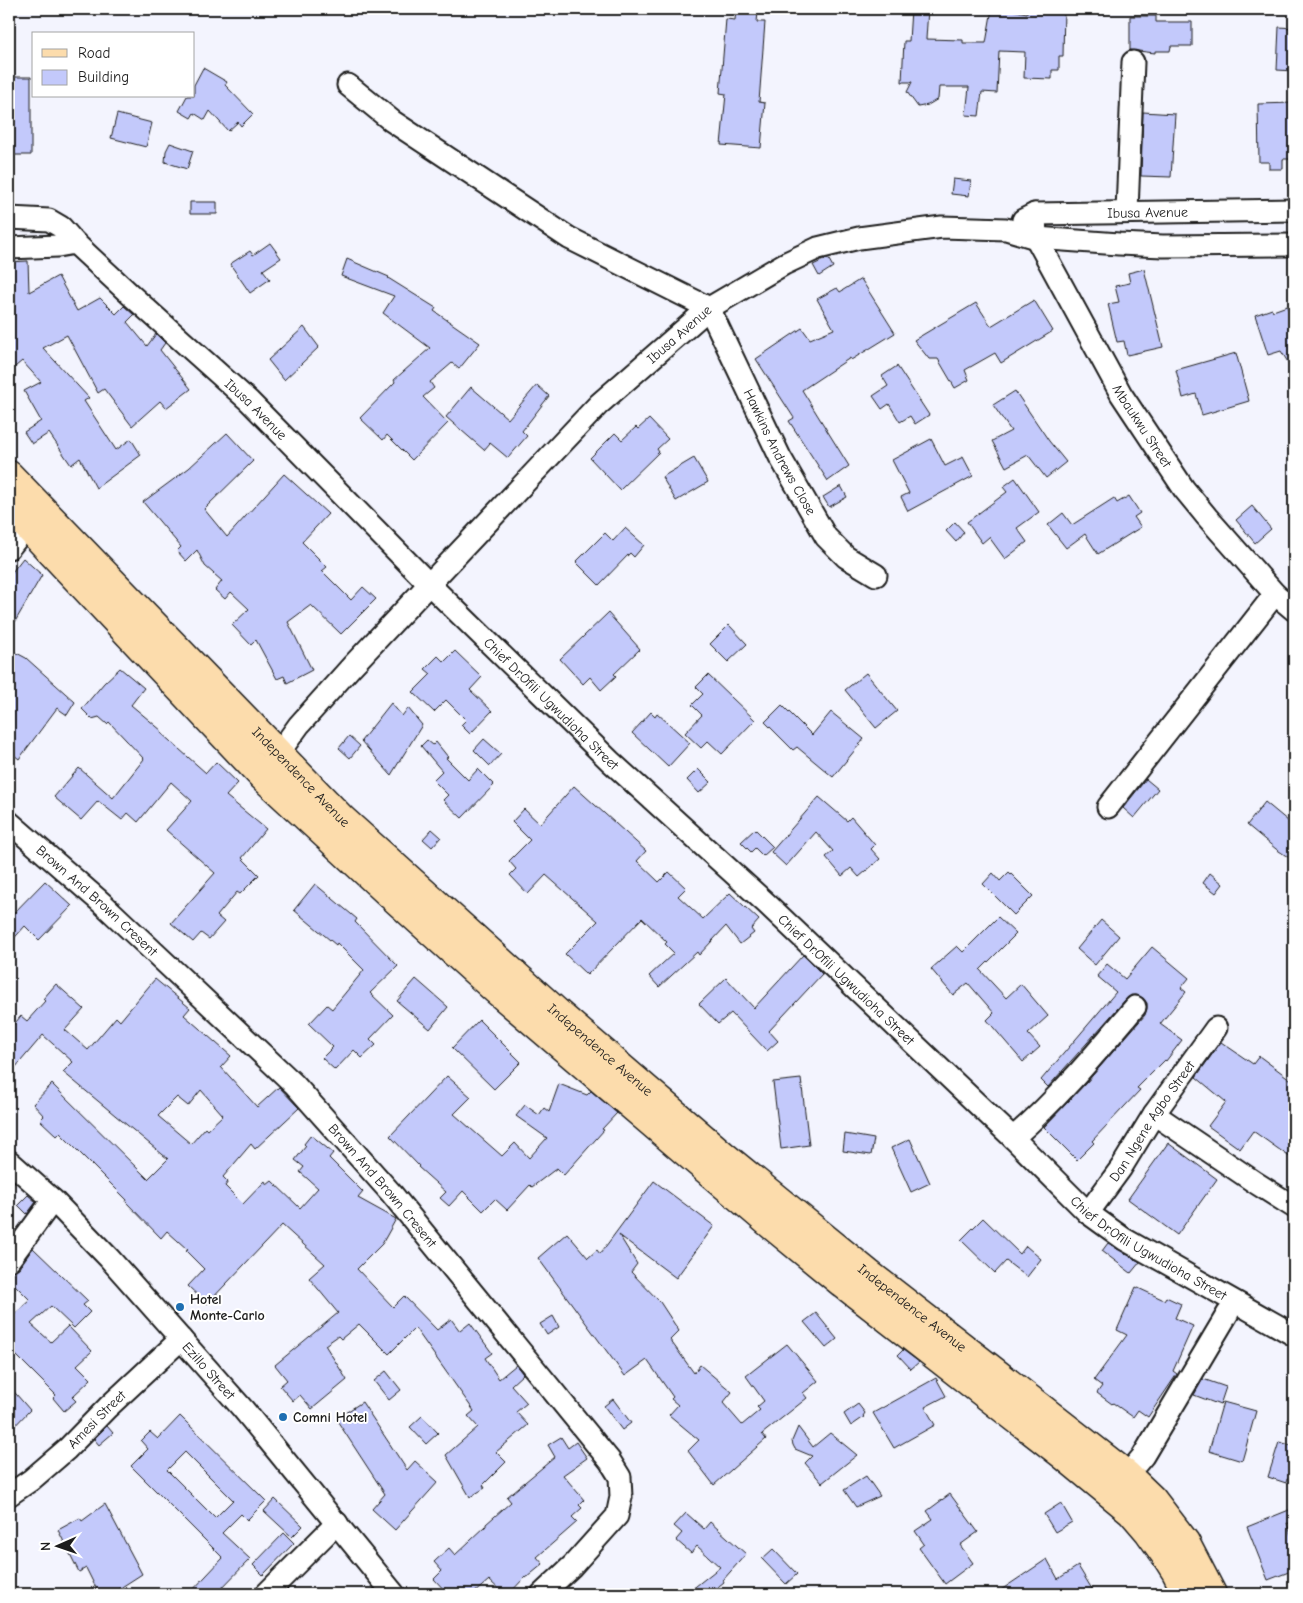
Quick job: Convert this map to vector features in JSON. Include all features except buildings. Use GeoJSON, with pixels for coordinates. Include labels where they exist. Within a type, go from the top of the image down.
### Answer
{"type":"FeatureCollection","features":[{"type":"Feature","properties":{"kind":"main road","name":"Independence Avenue"},"geometry":{"type":"LineString","coordinates":[[9,475],[64,548],[262,776],[496,990],[754,1211],[1063,1454],[1131,1511],[1164,1553],[1187,1594]]}},
{"type":"Feature","properties":{"kind":"main road","name":"Independence Avenue"},"geometry":{"type":"LineString","coordinates":[[9,507],[27,526],[64,548],[278,754],[342,819],[644,1088],[722,1155],[869,1274],[1127,1475],[1152,1499],[1185,1542],[1212,1594]]}},
{"type":"Feature","properties":{"kind":"street"},"geometry":{"type":"LineString","coordinates":[[1128,211],[1133,62]]}},
{"type":"Feature","properties":{"kind":"street"},"geometry":{"type":"LineString","coordinates":[[348,85],[392,121],[569,238],[709,308]]}},
{"type":"Feature","properties":{"kind":"street","name":"Ibusa Avenue"},"geometry":{"type":"LineString","coordinates":[[1006,229],[1035,214],[1128,211],[1294,210]]}},
{"type":"Feature","properties":{"kind":"street","name":"Mbaukwu Street"},"geometry":{"type":"LineString","coordinates":[[1035,214],[1036,238],[1121,394],[1184,489],[1275,594],[1294,610]]}},
{"type":"Feature","properties":{"kind":"street","name":"Ibusa Avenue"},"geometry":{"type":"LineString","coordinates":[[9,218],[49,220],[61,227],[76,243],[249,401],[430,585]]}},
{"type":"Feature","properties":{"kind":"street","name":"Ibusa Avenue"},"geometry":{"type":"LineString","coordinates":[[262,776],[305,717],[600,404],[709,308],[784,264],[818,248],[859,238],[942,227],[1006,229],[1036,238],[1163,246],[1294,244]]}},
{"type":"Feature","properties":{"kind":"street"},"geometry":{"type":"LineString","coordinates":[[9,248],[58,246],[76,243]]}},
{"type":"Feature","properties":{"kind":"street","name":"Hawkins Andrews Close"},"geometry":{"type":"LineString","coordinates":[[709,308],[780,457],[826,537],[846,557],[876,575]]}},
{"type":"Feature","properties":{"kind":"street"},"geometry":{"type":"LineString","coordinates":[[9,548],[27,526]]}},
{"type":"Feature","properties":{"kind":"street","name":"Chief Dr.Ofili Ugwudioha Street"},"geometry":{"type":"LineString","coordinates":[[430,585],[610,761],[766,903],[1013,1138],[1088,1213],[1124,1239],[1163,1262],[1294,1334]]}},
{"type":"Feature","properties":{"kind":"street"},"geometry":{"type":"LineString","coordinates":[[1108,807],[1275,594]]}},
{"type":"Feature","properties":{"kind":"street","name":"Brown And Brown Cresent"},"geometry":{"type":"LineString","coordinates":[[9,822],[103,904],[294,1084],[392,1194],[610,1460],[620,1477],[620,1497],[617,1516],[572,1566],[542,1594]]}},
{"type":"Feature","properties":{"kind":"street"},"geometry":{"type":"LineString","coordinates":[[1013,1138],[1076,1077],[1135,1007]]}},
{"type":"Feature","properties":{"kind":"street","name":"Dan Ngene Agbo Street"},"geometry":{"type":"LineString","coordinates":[[1088,1213],[1121,1168],[1154,1114],[1216,1028]]}},
{"type":"Feature","properties":{"kind":"street"},"geometry":{"type":"LineString","coordinates":[[1154,1114],[1294,1207]]}},
{"type":"Feature","properties":{"kind":"street","name":"Ezillo Street"},"geometry":{"type":"LineString","coordinates":[[9,1161],[53,1200],[109,1258],[243,1409],[394,1594]]}},
{"type":"Feature","properties":{"kind":"street"},"geometry":{"type":"LineString","coordinates":[[9,1260],[53,1200]]}},
{"type":"Feature","properties":{"kind":"street"},"geometry":{"type":"LineString","coordinates":[[1127,1475],[1143,1456],[1228,1313]]}},
{"type":"Feature","properties":{"kind":"street","name":"Amesi Street"},"geometry":{"type":"LineString","coordinates":[[9,1495],[31,1480],[67,1450],[108,1407],[180,1339]]}},
{"type":"Feature","properties":{"kind":"street"},"geometry":{"type":"LineString","coordinates":[[266,1594],[337,1523]]}},
{"type":"Feature","properties":{"kind":"place","name":"Hotel Monte-Carlo"},"geometry":{"type":"Point","coordinates":[180,1307]}},
{"type":"Feature","properties":{"kind":"place","name":"Comni Hotel"},"geometry":{"type":"Point","coordinates":[283,1417]}}]}
